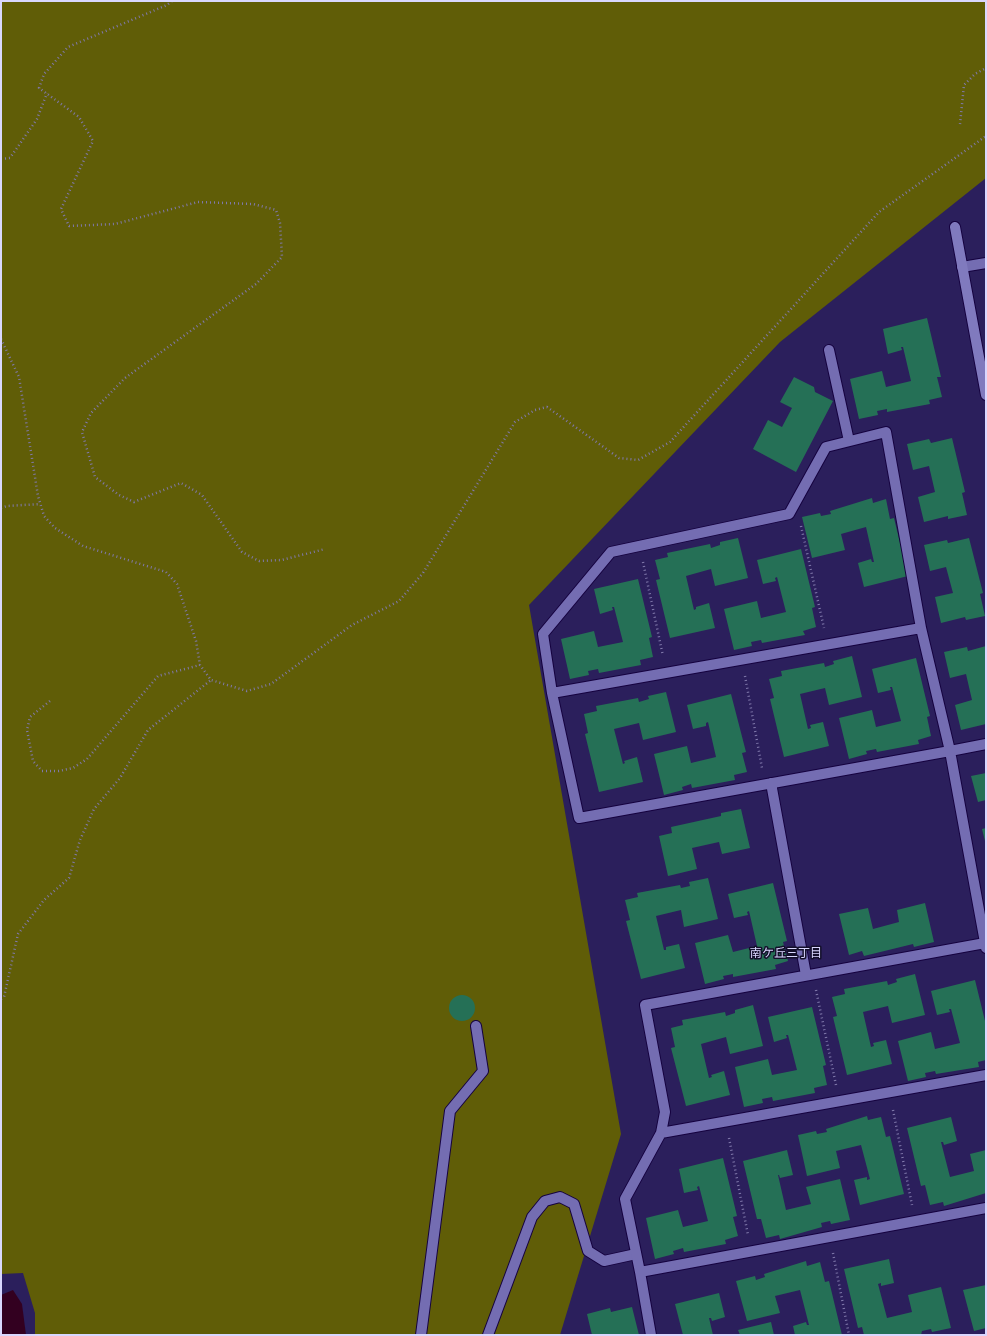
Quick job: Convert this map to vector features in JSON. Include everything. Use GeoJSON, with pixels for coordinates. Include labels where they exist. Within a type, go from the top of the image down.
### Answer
{"type":"FeatureCollection","features":[{"type":"Feature","properties":{"kind":"street"},"geometry":{"type":"LineString","coordinates":[[955,228],[986,395]]}},
{"type":"Feature","properties":{"kind":"street"},"geometry":{"type":"LineString","coordinates":[[962,267],[986,263]]}},
{"type":"Feature","properties":{"kind":"street"},"geometry":{"type":"LineString","coordinates":[[829,350],[849,441]]}},
{"type":"Feature","properties":{"kind":"street"},"geometry":{"type":"LineString","coordinates":[[651,1335],[640,1272],[624,1199],[661,1133],[665,1112],[645,1005],[986,945],[950,751],[920,628],[886,432],[826,447],[789,514],[611,552],[543,634],[552,693],[579,818],[950,751],[986,744]]}},
{"type":"Feature","properties":{"kind":"street"},"geometry":{"type":"LineString","coordinates":[[552,693],[920,628]]}},
{"type":"Feature","properties":{"kind":"street"},"geometry":{"type":"LineString","coordinates":[[768,784],[810,975]]}},
{"type":"Feature","properties":{"kind":"street"},"geometry":{"type":"LineString","coordinates":[[421,1335],[450,1111],[483,1071],[476,1026]]}},
{"type":"Feature","properties":{"kind":"street"},"geometry":{"type":"LineString","coordinates":[[661,1133],[986,1075]]}},
{"type":"Feature","properties":{"kind":"street"},"geometry":{"type":"LineString","coordinates":[[488,1335],[532,1217],[545,1201],[560,1197],[574,1204],[588,1251],[604,1261],[636,1254]]}},
{"type":"Feature","properties":{"kind":"street"},"geometry":{"type":"LineString","coordinates":[[640,1272],[986,1208]]}},
{"type":"Feature","properties":{"kind":"path"},"geometry":{"type":"LineString","coordinates":[[172,1],[167,5],[68,47],[44,74],[39,88],[79,117],[94,141],[61,209],[69,226],[115,224],[198,202],[254,204],[276,210],[280,223],[282,257],[256,284],[126,378],[91,413],[82,432],[95,476],[119,495],[134,502],[181,483],[202,495],[242,552],[259,562],[282,560],[325,549]]}},
{"type":"Feature","properties":{"kind":"path"},"geometry":{"type":"LineString","coordinates":[[960,124],[964,85],[976,74],[986,68]]}},
{"type":"Feature","properties":{"kind":"path"},"geometry":{"type":"LineString","coordinates":[[1,159],[10,158],[37,119],[47,93]]}},
{"type":"Feature","properties":{"kind":"path"},"geometry":{"type":"LineString","coordinates":[[1,339],[18,376],[40,504],[44,516],[55,528],[83,546],[166,572],[177,584],[196,641],[200,665],[211,680],[247,691],[272,684],[352,624],[399,601],[423,573],[515,422],[535,410],[547,407],[618,458],[638,460],[670,442],[879,212],[986,136]]}},
{"type":"Feature","properties":{"kind":"path"},"geometry":{"type":"LineString","coordinates":[[1,508],[6,506],[40,504]]}},
{"type":"Feature","properties":{"kind":"path"},"geometry":{"type":"LineString","coordinates":[[789,514],[801,526],[827,644]]}},
{"type":"Feature","properties":{"kind":"path"},"geometry":{"type":"LineString","coordinates":[[640,546],[667,672]]}},
{"type":"Feature","properties":{"kind":"path"},"geometry":{"type":"LineString","coordinates":[[742,659],[768,784]]}},
{"type":"Feature","properties":{"kind":"path"},"geometry":{"type":"LineString","coordinates":[[50,701],[30,717],[27,730],[33,761],[42,771],[59,771],[73,768],[87,759],[158,676],[200,665]]}},
{"type":"Feature","properties":{"kind":"path"},"geometry":{"type":"LineString","coordinates":[[1,999],[4,997],[18,934],[44,900],[69,878],[80,840],[94,809],[120,778],[148,730],[211,680]]}},
{"type":"Feature","properties":{"kind":"path"},"geometry":{"type":"LineString","coordinates":[[810,975],[840,1101]]}},
{"type":"Feature","properties":{"kind":"path"},"geometry":{"type":"LineString","coordinates":[[889,1093],[915,1221]]}},
{"type":"Feature","properties":{"kind":"path"},"geometry":{"type":"LineString","coordinates":[[726,1121],[751,1251]]}},
{"type":"Feature","properties":{"kind":"path"},"geometry":{"type":"LineString","coordinates":[[829,1237],[848,1335]]}},
{"type":"Feature","properties":{"kind":"shaded area"},"geometry":{"type":"Polygon","coordinates":[[[1,1],[986,1],[986,178],[780,342],[529,605],[621,1134],[560,1335],[35,1335],[35,1313],[23,1273],[1,1274],[1,1]]]}},
{"type":"Feature","properties":{"kind":"shaded area"},"geometry":{"type":"Polygon","coordinates":[[[13,1290],[22,1304],[26,1335],[1,1335],[1,1295],[13,1290]]]}},
{"type":"Feature","properties":{"kind":"building"},"geometry":{"type":"Polygon","coordinates":[[[927,318],[941,377],[937,377],[942,397],[929,400],[930,404],[887,412],[887,409],[877,411],[878,415],[859,419],[850,379],[882,371],[886,387],[911,381],[903,347],[901,347],[902,350],[888,354],[883,329],[927,318]]]}},
{"type":"Feature","properties":{"kind":"building"},"geometry":{"type":"Polygon","coordinates":[[[794,377],[814,387],[815,392],[833,401],[796,472],[753,449],[768,420],[782,427],[792,408],[780,402],[794,377]]]}},
{"type":"Feature","properties":{"kind":"building"},"geometry":{"type":"Polygon","coordinates":[[[952,438],[965,492],[962,493],[967,515],[948,519],[948,516],[924,522],[918,497],[935,492],[929,466],[913,470],[907,444],[929,439],[931,443],[952,438]]]}},
{"type":"Feature","properties":{"kind":"building"},"geometry":{"type":"Polygon","coordinates":[[[872,498],[873,503],[886,499],[890,519],[894,518],[908,576],[864,587],[858,563],[871,559],[872,562],[874,562],[866,527],[841,534],[845,550],[812,558],[802,517],[820,513],[821,516],[831,514],[830,511],[872,498]]]}},
{"type":"Feature","properties":{"kind":"building"},"geometry":{"type":"Polygon","coordinates":[[[738,538],[748,578],[715,586],[711,569],[686,576],[694,610],[696,607],[709,603],[715,628],[670,638],[656,580],[660,579],[655,560],[668,557],[667,553],[710,544],[711,548],[720,545],[720,542],[738,538]]]}},
{"type":"Feature","properties":{"kind":"building"},"geometry":{"type":"Polygon","coordinates":[[[969,538],[983,593],[980,594],[985,616],[966,620],[965,617],[941,623],[935,597],[953,593],[946,567],[930,571],[924,545],[947,540],[948,543],[969,538]]]}},
{"type":"Feature","properties":{"kind":"building"},"geometry":{"type":"Polygon","coordinates":[[[801,549],[815,607],[812,608],[816,627],[803,631],[805,635],[762,643],[761,640],[751,642],[752,646],[734,650],[724,609],[757,601],[761,618],[786,612],[777,577],[775,578],[776,581],[763,584],[757,560],[801,549]]]}},
{"type":"Feature","properties":{"kind":"building"},"geometry":{"type":"Polygon","coordinates":[[[638,579],[652,637],[649,638],[653,657],[640,660],[641,665],[599,673],[598,669],[588,671],[589,675],[570,679],[561,639],[594,631],[598,647],[623,642],[614,607],[612,607],[613,610],[600,614],[594,589],[638,579]]]}},
{"type":"Feature","properties":{"kind":"building"},"geometry":{"type":"Polygon","coordinates":[[[986,646],[986,724],[961,730],[955,705],[972,700],[966,674],[950,678],[944,652],[967,647],[968,651],[986,646]]]}},
{"type":"Feature","properties":{"kind":"building"},"geometry":{"type":"Polygon","coordinates":[[[852,656],[862,697],[829,705],[825,688],[800,694],[808,729],[811,728],[810,725],[823,722],[829,746],[784,757],[770,699],[774,698],[769,679],[782,676],[781,671],[824,663],[825,667],[834,664],[833,661],[852,656]]]}},
{"type":"Feature","properties":{"kind":"building"},"geometry":{"type":"Polygon","coordinates":[[[916,658],[930,716],[927,717],[931,736],[918,740],[919,744],[877,752],[876,749],[866,751],[867,754],[849,759],[839,718],[872,710],[876,727],[901,721],[892,687],[890,687],[891,690],[878,693],[872,669],[916,658]]]}},
{"type":"Feature","properties":{"kind":"building"},"geometry":{"type":"Polygon","coordinates":[[[666,692],[676,732],[643,740],[639,723],[614,729],[623,764],[625,763],[624,761],[637,757],[643,782],[599,792],[585,734],[588,733],[584,714],[597,711],[596,706],[638,698],[639,702],[649,699],[648,696],[666,692]]]}},
{"type":"Feature","properties":{"kind":"building"},"geometry":{"type":"Polygon","coordinates":[[[731,694],[746,752],[742,753],[747,772],[734,775],[735,780],[692,788],[691,784],[682,787],[683,790],[664,795],[654,754],[687,746],[691,763],[716,757],[708,722],[706,723],[706,726],[693,729],[687,705],[731,694]]]}},
{"type":"Feature","properties":{"kind":"building"},"geometry":{"type":"Polygon","coordinates":[[[986,773],[986,800],[978,802],[971,776],[986,773]]]}},
{"type":"Feature","properties":{"kind":"building"},"geometry":{"type":"Polygon","coordinates":[[[741,809],[750,848],[722,854],[719,842],[692,848],[697,869],[668,876],[659,836],[672,833],[671,827],[721,816],[721,813],[741,809]]]}},
{"type":"Feature","properties":{"kind":"building"},"geometry":{"type":"Polygon","coordinates":[[[986,828],[986,841],[985,841],[982,829],[986,828]]]}},
{"type":"Feature","properties":{"kind":"building"},"geometry":{"type":"Polygon","coordinates":[[[708,878],[718,919],[684,927],[681,910],[656,916],[664,950],[666,950],[666,947],[679,944],[685,968],[641,979],[626,921],[630,920],[625,900],[638,897],[637,893],[680,885],[681,888],[690,886],[689,882],[708,878]]]}},
{"type":"Feature","properties":{"kind":"building"},"geometry":{"type":"Polygon","coordinates":[[[773,883],[787,941],[783,942],[788,961],[775,965],[776,969],[733,977],[733,974],[723,976],[724,979],[705,984],[695,943],[728,935],[733,952],[757,946],[749,911],[747,912],[748,915],[734,918],[728,894],[773,883]]]}},
{"type":"Feature","properties":{"kind":"building"},"geometry":{"type":"Polygon","coordinates":[[[925,903],[934,942],[914,947],[913,944],[864,956],[862,951],[849,955],[839,914],[868,908],[873,929],[899,922],[897,910],[925,903]]]}},
{"type":"Feature","properties":{"kind":"building"},"geometry":{"type":"Polygon","coordinates":[[[915,974],[925,1015],[892,1023],[888,1006],[863,1012],[871,1047],[874,1046],[873,1043],[886,1040],[892,1064],[847,1075],[833,1017],[837,1016],[832,997],[845,994],[844,989],[887,981],[888,985],[897,982],[896,979],[915,974]]]}},
{"type":"Feature","properties":{"kind":"building"},"geometry":{"type":"Polygon","coordinates":[[[975,980],[986,1025],[986,1060],[978,1062],[979,1067],[936,1074],[935,1071],[925,1073],[926,1077],[908,1081],[898,1041],[931,1032],[935,1049],[960,1043],[951,1009],[949,1009],[950,1012],[937,1015],[931,991],[975,980]]]}},
{"type":"Feature","properties":{"kind":"building"},"geometry":{"type":"Polygon","coordinates":[[[462,995],[471,999],[475,1008],[471,1017],[462,1021],[453,1017],[449,1008],[453,999],[462,995]]]}},
{"type":"Feature","properties":{"kind":"building"},"geometry":{"type":"Polygon","coordinates":[[[753,1005],[763,1046],[730,1054],[726,1037],[701,1044],[709,1078],[712,1077],[711,1075],[724,1071],[730,1095],[686,1106],[671,1048],[675,1047],[671,1028],[683,1025],[682,1020],[725,1012],[726,1016],[735,1013],[735,1010],[753,1005]]]}},
{"type":"Feature","properties":{"kind":"building"},"geometry":{"type":"Polygon","coordinates":[[[812,1007],[826,1065],[823,1066],[827,1085],[814,1088],[815,1093],[773,1101],[772,1097],[762,1099],[763,1103],[744,1107],[735,1067],[768,1059],[772,1075],[797,1070],[788,1035],[786,1035],[787,1038],[774,1042],[768,1017],[812,1007]]]}},
{"type":"Feature","properties":{"kind":"building"},"geometry":{"type":"Polygon","coordinates":[[[867,1116],[868,1120],[881,1117],[886,1137],[890,1136],[904,1194],[860,1205],[854,1180],[867,1177],[867,1180],[870,1179],[861,1145],[836,1151],[840,1168],[807,1176],[798,1135],[816,1131],[817,1134],[827,1132],[826,1129],[867,1116]]]}},
{"type":"Feature","properties":{"kind":"building"},"geometry":{"type":"Polygon","coordinates":[[[951,1117],[957,1141],[944,1145],[943,1142],[941,1142],[950,1177],[974,1171],[970,1154],[986,1150],[986,1193],[944,1206],[943,1202],[930,1205],[925,1185],[921,1186],[907,1128],[951,1117]]]}},
{"type":"Feature","properties":{"kind":"building"},"geometry":{"type":"Polygon","coordinates":[[[787,1150],[793,1175],[780,1178],[778,1175],[786,1210],[811,1204],[806,1187],[840,1179],[850,1220],[831,1224],[830,1221],[821,1223],[822,1227],[780,1239],[779,1235],[766,1238],[761,1219],[757,1219],[743,1161],[787,1150]]]}},
{"type":"Feature","properties":{"kind":"building"},"geometry":{"type":"Polygon","coordinates":[[[723,1158],[737,1216],[733,1217],[738,1236],[725,1240],[726,1244],[684,1252],[683,1248],[673,1251],[674,1254],[655,1259],[646,1218],[678,1210],[683,1227],[708,1221],[699,1186],[697,1187],[698,1190],[684,1193],[679,1169],[723,1158]]]}},
{"type":"Feature","properties":{"kind":"building"},"geometry":{"type":"Polygon","coordinates":[[[889,1259],[894,1283],[881,1286],[881,1283],[878,1284],[887,1318],[912,1312],[908,1295],[941,1287],[951,1328],[932,1332],[931,1329],[922,1331],[921,1335],[864,1335],[862,1327],[858,1328],[844,1269],[889,1259]]]}},
{"type":"Feature","properties":{"kind":"building"},"geometry":{"type":"Polygon","coordinates":[[[806,1261],[807,1266],[820,1262],[825,1282],[829,1281],[842,1335],[795,1335],[793,1326],[806,1322],[807,1325],[809,1325],[800,1290],[775,1296],[780,1313],[747,1321],[736,1281],[755,1276],[756,1280],[765,1277],[764,1274],[806,1261]]]}},
{"type":"Feature","properties":{"kind":"building"},"geometry":{"type":"Polygon","coordinates":[[[986,1285],[986,1328],[974,1331],[963,1290],[986,1285]]]}},
{"type":"Feature","properties":{"kind":"building"},"geometry":{"type":"Polygon","coordinates":[[[719,1293],[725,1317],[712,1321],[711,1318],[709,1318],[713,1335],[683,1335],[675,1304],[719,1293]]]}},
{"type":"Feature","properties":{"kind":"building"},"geometry":{"type":"Polygon","coordinates":[[[632,1307],[639,1335],[592,1335],[587,1314],[610,1308],[611,1312],[632,1307]]]}},
{"type":"Feature","properties":{"kind":"building"},"geometry":{"type":"Polygon","coordinates":[[[771,1322],[774,1335],[740,1335],[738,1330],[771,1322]]]}},
{"type":"Feature","properties":{"kind":"district","name":"南ケ丘三丁目"},"geometry":{"type":"Point","coordinates":[786,954]}}]}
